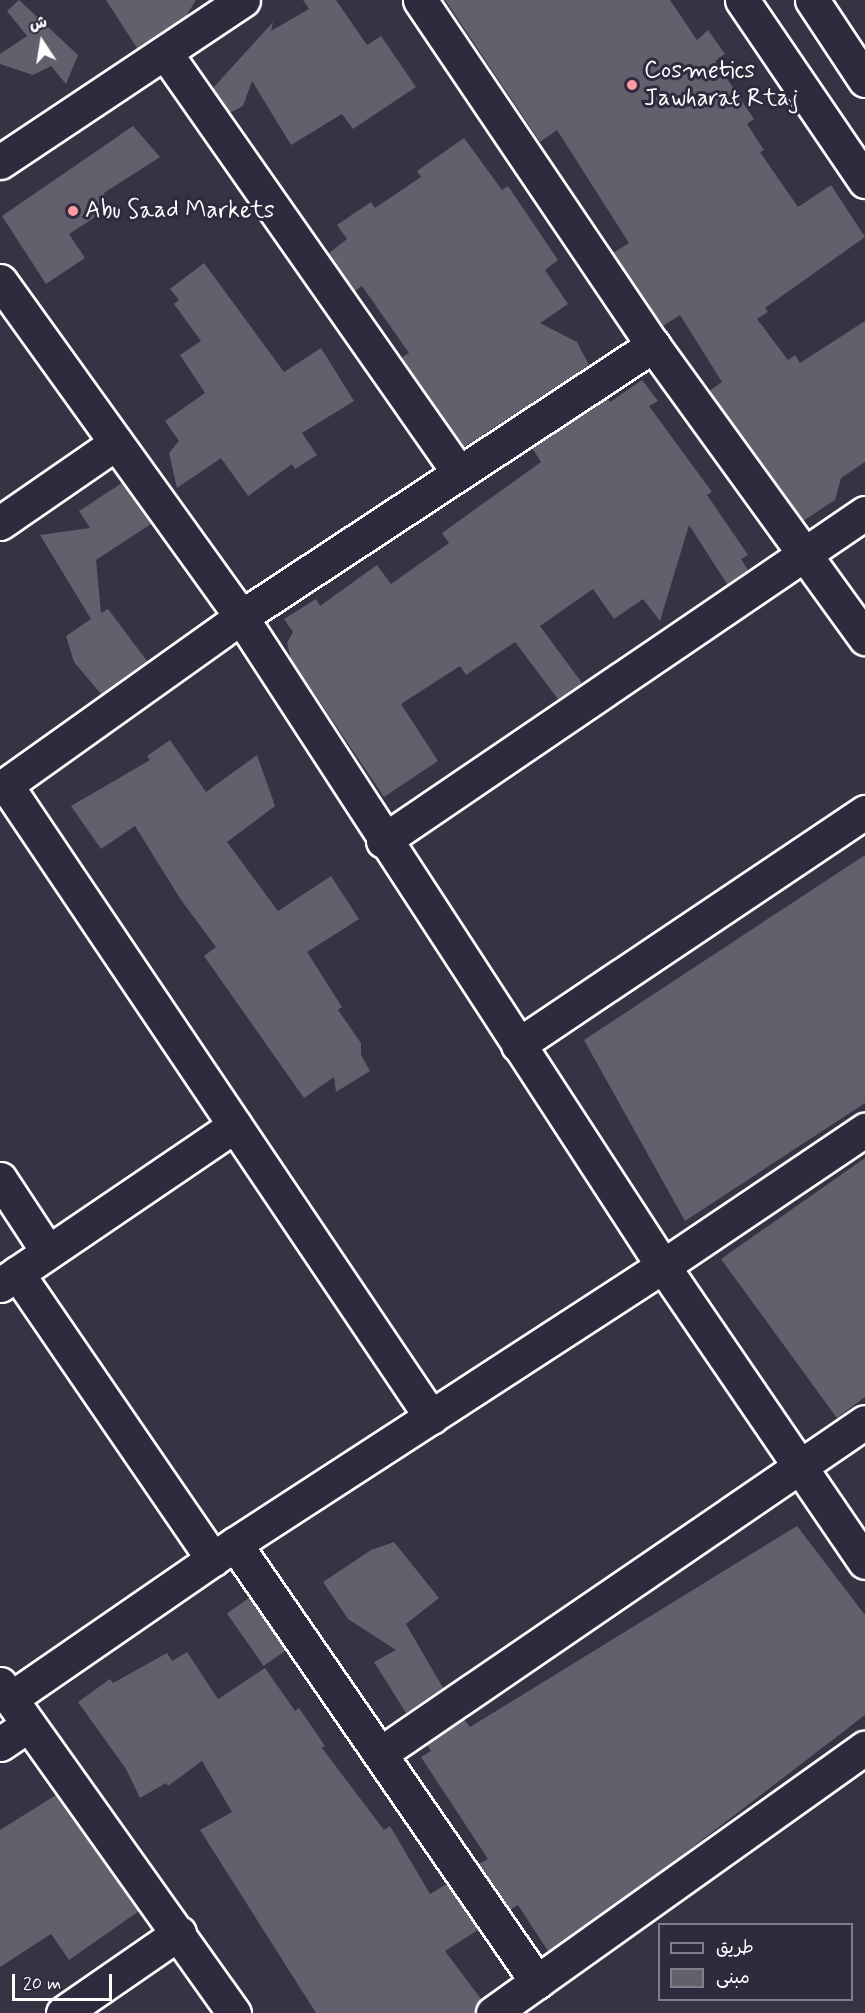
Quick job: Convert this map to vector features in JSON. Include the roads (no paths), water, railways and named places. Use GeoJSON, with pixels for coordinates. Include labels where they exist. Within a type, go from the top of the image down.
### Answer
{"type":"FeatureCollection","features":[{"type":"Feature","properties":{"kind":"street"},"geometry":{"type":"LineString","coordinates":[[0,162],[166,54],[243,0]]}},
{"type":"Feature","properties":{"kind":"street"},"geometry":{"type":"LineString","coordinates":[[420,0],[653,345],[865,638]]}},
{"type":"Feature","properties":{"kind":"street"},"geometry":{"type":"LineString","coordinates":[[742,0],[865,181]]}},
{"type":"Feature","properties":{"kind":"street"},"geometry":{"type":"LineString","coordinates":[[812,0],[865,80]]}},
{"type":"Feature","properties":{"kind":"street"},"geometry":{"type":"LineString","coordinates":[[166,54],[459,473]]}},
{"type":"Feature","properties":{"kind":"street"},"geometry":{"type":"LineString","coordinates":[[0,281],[241,617],[384,841],[663,1266],[865,1562]]}},
{"type":"Feature","properties":{"kind":"street"},"geometry":{"type":"LineString","coordinates":[[431,1417],[235,1125],[3,787],[241,617],[653,345]]}},
{"type":"Feature","properties":{"kind":"street"},"geometry":{"type":"LineString","coordinates":[[0,523],[116,443]]}},
{"type":"Feature","properties":{"kind":"street"},"geometry":{"type":"LineString","coordinates":[[384,841],[865,513]]}},
{"type":"Feature","properties":{"kind":"street"},"geometry":{"type":"LineString","coordinates":[[518,1045],[865,812]]}},
{"type":"Feature","properties":{"kind":"street"},"geometry":{"type":"LineString","coordinates":[[235,1125],[9,1279],[381,1753],[537,1982]]}},
{"type":"Feature","properties":{"kind":"street"},"geometry":{"type":"LineString","coordinates":[[0,1744],[13,1703],[224,1551],[663,1266],[865,1130]]}},
{"type":"Feature","properties":{"kind":"street"},"geometry":{"type":"LineString","coordinates":[[0,1179],[48,1252]]}},
{"type":"Feature","properties":{"kind":"street"},"geometry":{"type":"LineString","coordinates":[[381,1753],[865,1422]]}},
{"type":"Feature","properties":{"kind":"street"},"geometry":{"type":"LineString","coordinates":[[13,1703],[234,2013]]}},
{"type":"Feature","properties":{"kind":"street"},"geometry":{"type":"LineString","coordinates":[[493,2013],[865,1748]]}},
{"type":"Feature","properties":{"kind":"street"},"geometry":{"type":"LineString","coordinates":[[63,2013],[179,1933]]}},
{"type":"Feature","properties":{"kind":"place","name":"Cosmetics Jawharat Rtaj"},"geometry":{"type":"Point","coordinates":[632,85]}},
{"type":"Feature","properties":{"kind":"place","name":"Abu Saad Markets"},"geometry":{"type":"Point","coordinates":[73,211]}}]}
